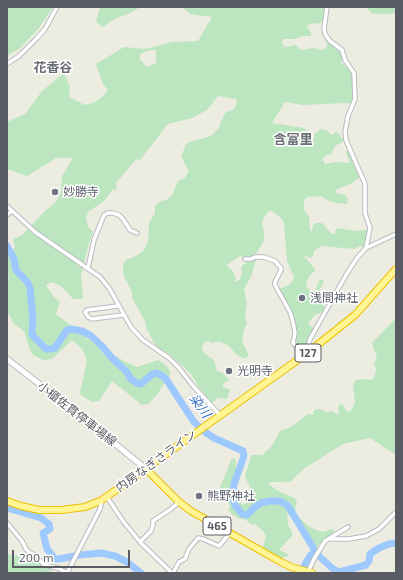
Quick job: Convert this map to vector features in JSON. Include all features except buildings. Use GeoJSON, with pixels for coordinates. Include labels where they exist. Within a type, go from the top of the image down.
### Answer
{"type":"FeatureCollection","features":[{"type":"Feature","properties":{"kind":"highway","name":"内房なぎさライン"},"geometry":{"type":"LineString","coordinates":[[7,501],[39,510],[61,510],[86,507],[104,498],[306,354],[355,315],[396,269]]}},
{"type":"Feature","properties":{"kind":"highway","name":"465"},"geometry":{"type":"LineString","coordinates":[[146,469],[179,502],[191,511],[281,562],[308,572]]}},
{"type":"Feature","properties":{"kind":"main road","name":"小櫃佐貫停車場線"},"geometry":{"type":"LineString","coordinates":[[7,360],[82,417],[146,469]]}},
{"type":"Feature","properties":{"kind":"street"},"geometry":{"type":"LineString","coordinates":[[7,64],[19,56],[38,38],[57,7]]}},
{"type":"Feature","properties":{"kind":"street"},"geometry":{"type":"LineString","coordinates":[[327,7],[324,28],[325,34],[330,41],[342,50],[345,60],[354,73],[355,99],[348,116],[345,132],[346,140],[365,184],[365,213],[370,228],[366,248]]}},
{"type":"Feature","properties":{"kind":"street"},"geometry":{"type":"LineString","coordinates":[[7,206],[35,232],[100,277],[109,288],[131,327],[143,340],[169,358],[220,415]]}},
{"type":"Feature","properties":{"kind":"street"},"geometry":{"type":"LineString","coordinates":[[7,215],[12,211]]}},
{"type":"Feature","properties":{"kind":"street"},"geometry":{"type":"LineString","coordinates":[[88,268],[94,240],[104,215],[108,213],[119,215],[124,219],[130,230],[136,233]]}},
{"type":"Feature","properties":{"kind":"street"},"geometry":{"type":"LineString","coordinates":[[245,259],[264,257],[275,261],[281,268],[275,285],[290,312],[296,333],[293,342],[306,354],[310,339],[346,275],[360,254],[366,248],[396,234]]}},
{"type":"Feature","properties":{"kind":"street"},"geometry":{"type":"LineString","coordinates":[[118,306],[87,310],[86,312],[88,317],[92,319],[123,315]]}},
{"type":"Feature","properties":{"kind":"street"},"geometry":{"type":"LineString","coordinates":[[7,523],[22,541],[26,549],[36,556],[45,566],[58,568],[67,573],[100,509],[104,498],[140,542],[172,573],[179,562],[184,559],[198,538],[219,546],[230,533]]}},
{"type":"Feature","properties":{"kind":"street"},"geometry":{"type":"LineString","coordinates":[[140,542],[146,538],[151,531],[153,522],[172,509],[179,502]]}},
{"type":"Feature","properties":{"kind":"street"},"geometry":{"type":"LineString","coordinates":[[329,539],[349,539],[366,536],[379,529],[396,512]]}},
{"type":"Feature","properties":{"kind":"street"},"geometry":{"type":"LineString","coordinates":[[308,572],[325,541],[348,527]]}},
{"type":"Feature","properties":{"kind":"green space"},"geometry":{"type":"Polygon","coordinates":[[[7,7],[53,7],[39,28],[20,48],[7,56],[7,7]]]}},
{"type":"Feature","properties":{"kind":"green space"},"geometry":{"type":"Polygon","coordinates":[[[100,7],[145,7],[116,18],[103,27],[96,22],[100,7]]]}},
{"type":"Feature","properties":{"kind":"green space"},"geometry":{"type":"Polygon","coordinates":[[[182,7],[326,7],[323,21],[321,23],[310,24],[307,26],[311,36],[302,36],[295,39],[283,39],[282,42],[285,47],[296,45],[301,50],[314,48],[322,50],[327,47],[327,43],[324,39],[326,39],[332,45],[340,49],[343,54],[341,63],[351,70],[352,73],[352,82],[354,86],[352,96],[354,99],[352,104],[303,105],[285,102],[272,123],[304,128],[313,139],[315,138],[314,134],[321,129],[328,131],[333,135],[336,132],[339,134],[344,141],[335,146],[331,155],[327,155],[322,159],[325,164],[335,162],[348,163],[350,162],[346,154],[346,150],[349,152],[359,178],[336,190],[336,193],[347,197],[348,202],[346,204],[337,203],[327,200],[321,196],[307,197],[304,200],[304,210],[309,217],[310,230],[312,231],[313,225],[316,223],[322,223],[332,234],[335,234],[336,229],[338,228],[356,231],[366,230],[368,232],[364,247],[360,246],[354,249],[321,246],[314,251],[313,256],[309,258],[304,256],[315,269],[307,281],[306,287],[313,292],[321,279],[324,281],[319,291],[325,310],[315,315],[309,322],[308,324],[316,330],[316,332],[304,348],[299,350],[295,345],[294,320],[276,292],[276,290],[291,284],[294,277],[287,261],[284,223],[282,219],[272,211],[267,213],[262,224],[264,241],[256,254],[247,258],[240,256],[227,266],[232,270],[236,278],[235,282],[240,280],[242,273],[241,267],[249,260],[254,258],[256,260],[251,277],[244,289],[247,303],[245,317],[247,323],[244,329],[242,342],[249,355],[246,358],[243,358],[236,354],[229,346],[220,342],[211,343],[208,341],[202,346],[202,350],[205,354],[214,360],[217,371],[223,373],[229,380],[223,384],[223,387],[230,390],[227,399],[218,398],[212,403],[200,389],[191,374],[169,354],[158,348],[153,341],[146,327],[145,321],[132,298],[132,292],[123,274],[123,264],[126,260],[138,255],[144,250],[148,241],[149,223],[155,213],[155,206],[172,195],[178,181],[185,178],[189,171],[181,157],[186,144],[211,136],[218,129],[225,113],[235,108],[237,101],[236,99],[218,96],[207,110],[192,118],[168,124],[140,160],[137,159],[116,183],[117,190],[113,189],[104,201],[88,212],[86,217],[88,227],[93,232],[81,275],[83,299],[73,299],[61,286],[51,282],[46,285],[53,296],[60,302],[56,314],[92,342],[137,367],[158,360],[166,365],[171,373],[156,396],[148,404],[142,405],[112,381],[99,401],[92,402],[81,395],[80,392],[87,362],[83,350],[72,340],[52,359],[43,360],[33,355],[24,331],[14,324],[7,311],[7,284],[9,277],[7,276],[7,257],[15,247],[13,239],[22,235],[45,211],[56,202],[61,192],[62,176],[73,158],[56,158],[27,176],[7,169],[7,122],[25,114],[42,91],[64,73],[70,87],[69,97],[85,105],[95,102],[108,90],[103,84],[96,64],[124,47],[145,49],[172,42],[198,41],[212,17],[190,14],[182,7]],[[150,50],[140,55],[140,59],[147,67],[156,63],[156,50],[150,50]]]}},
{"type":"Feature","properties":{"kind":"green space"},"geometry":{"type":"Polygon","coordinates":[[[367,7],[396,7],[396,12],[392,14],[376,14],[371,13],[367,7]]]}},
{"type":"Feature","properties":{"kind":"green space"},"geometry":{"type":"Polygon","coordinates":[[[396,318],[396,455],[370,438],[343,444],[305,468],[290,482],[271,482],[268,484],[280,492],[295,498],[297,502],[295,507],[297,515],[307,525],[323,532],[332,529],[335,531],[316,547],[312,547],[287,512],[288,525],[292,532],[292,536],[279,550],[288,554],[289,556],[280,558],[274,556],[263,548],[266,536],[263,531],[255,524],[252,525],[246,520],[231,514],[228,509],[230,506],[228,502],[222,499],[222,495],[219,493],[231,460],[234,458],[236,460],[235,493],[242,505],[246,503],[253,493],[245,477],[251,455],[262,455],[272,446],[280,431],[291,427],[308,414],[313,415],[313,412],[316,409],[326,412],[333,411],[337,415],[339,413],[338,408],[340,404],[343,405],[347,412],[352,410],[355,402],[353,385],[356,380],[372,380],[375,375],[376,369],[374,363],[377,358],[372,343],[396,318]]]}},
{"type":"Feature","properties":{"kind":"green space"},"geometry":{"type":"Polygon","coordinates":[[[7,554],[24,557],[50,569],[53,573],[7,573],[7,554]]]}},
{"type":"Feature","properties":{"kind":"waterway","name":"染川"},"geometry":{"type":"LineString","coordinates":[[7,246],[14,259],[16,270],[28,283],[30,288],[33,336],[46,349],[55,348],[67,330],[71,329],[82,331],[90,335],[136,383],[141,384],[151,375],[156,373],[161,375],[166,379],[194,422],[214,438],[243,451],[244,456],[234,484],[233,497],[235,505],[242,514],[247,515],[261,503],[280,501],[288,506],[320,557],[339,572],[366,565],[369,561],[370,554],[379,548],[396,543]]}},
{"type":"Feature","properties":{"kind":"waterway"},"geometry":{"type":"LineString","coordinates":[[7,508],[41,518],[49,524],[50,529],[43,533],[47,549],[55,559],[101,553],[115,556],[127,562],[141,573]]}},
{"type":"Feature","properties":{"kind":"waterway"},"geometry":{"type":"LineString","coordinates":[[300,573],[310,556],[315,551]]}},
{"type":"Feature","properties":{"kind":"place","name":"妙勝寺"},"geometry":{"type":"Point","coordinates":[55,192]}},
{"type":"Feature","properties":{"kind":"place","name":"浅間神社"},"geometry":{"type":"Point","coordinates":[302,298]}},
{"type":"Feature","properties":{"kind":"place","name":"光明寺"},"geometry":{"type":"Point","coordinates":[229,371]}},
{"type":"Feature","properties":{"kind":"place","name":"熊野神社"},"geometry":{"type":"Point","coordinates":[199,496]}},
{"type":"Feature","properties":{"kind":"district","name":"花香谷"},"geometry":{"type":"Point","coordinates":[53,68]}},
{"type":"Feature","properties":{"kind":"district","name":"含富里"},"geometry":{"type":"Point","coordinates":[293,140]}}]}
